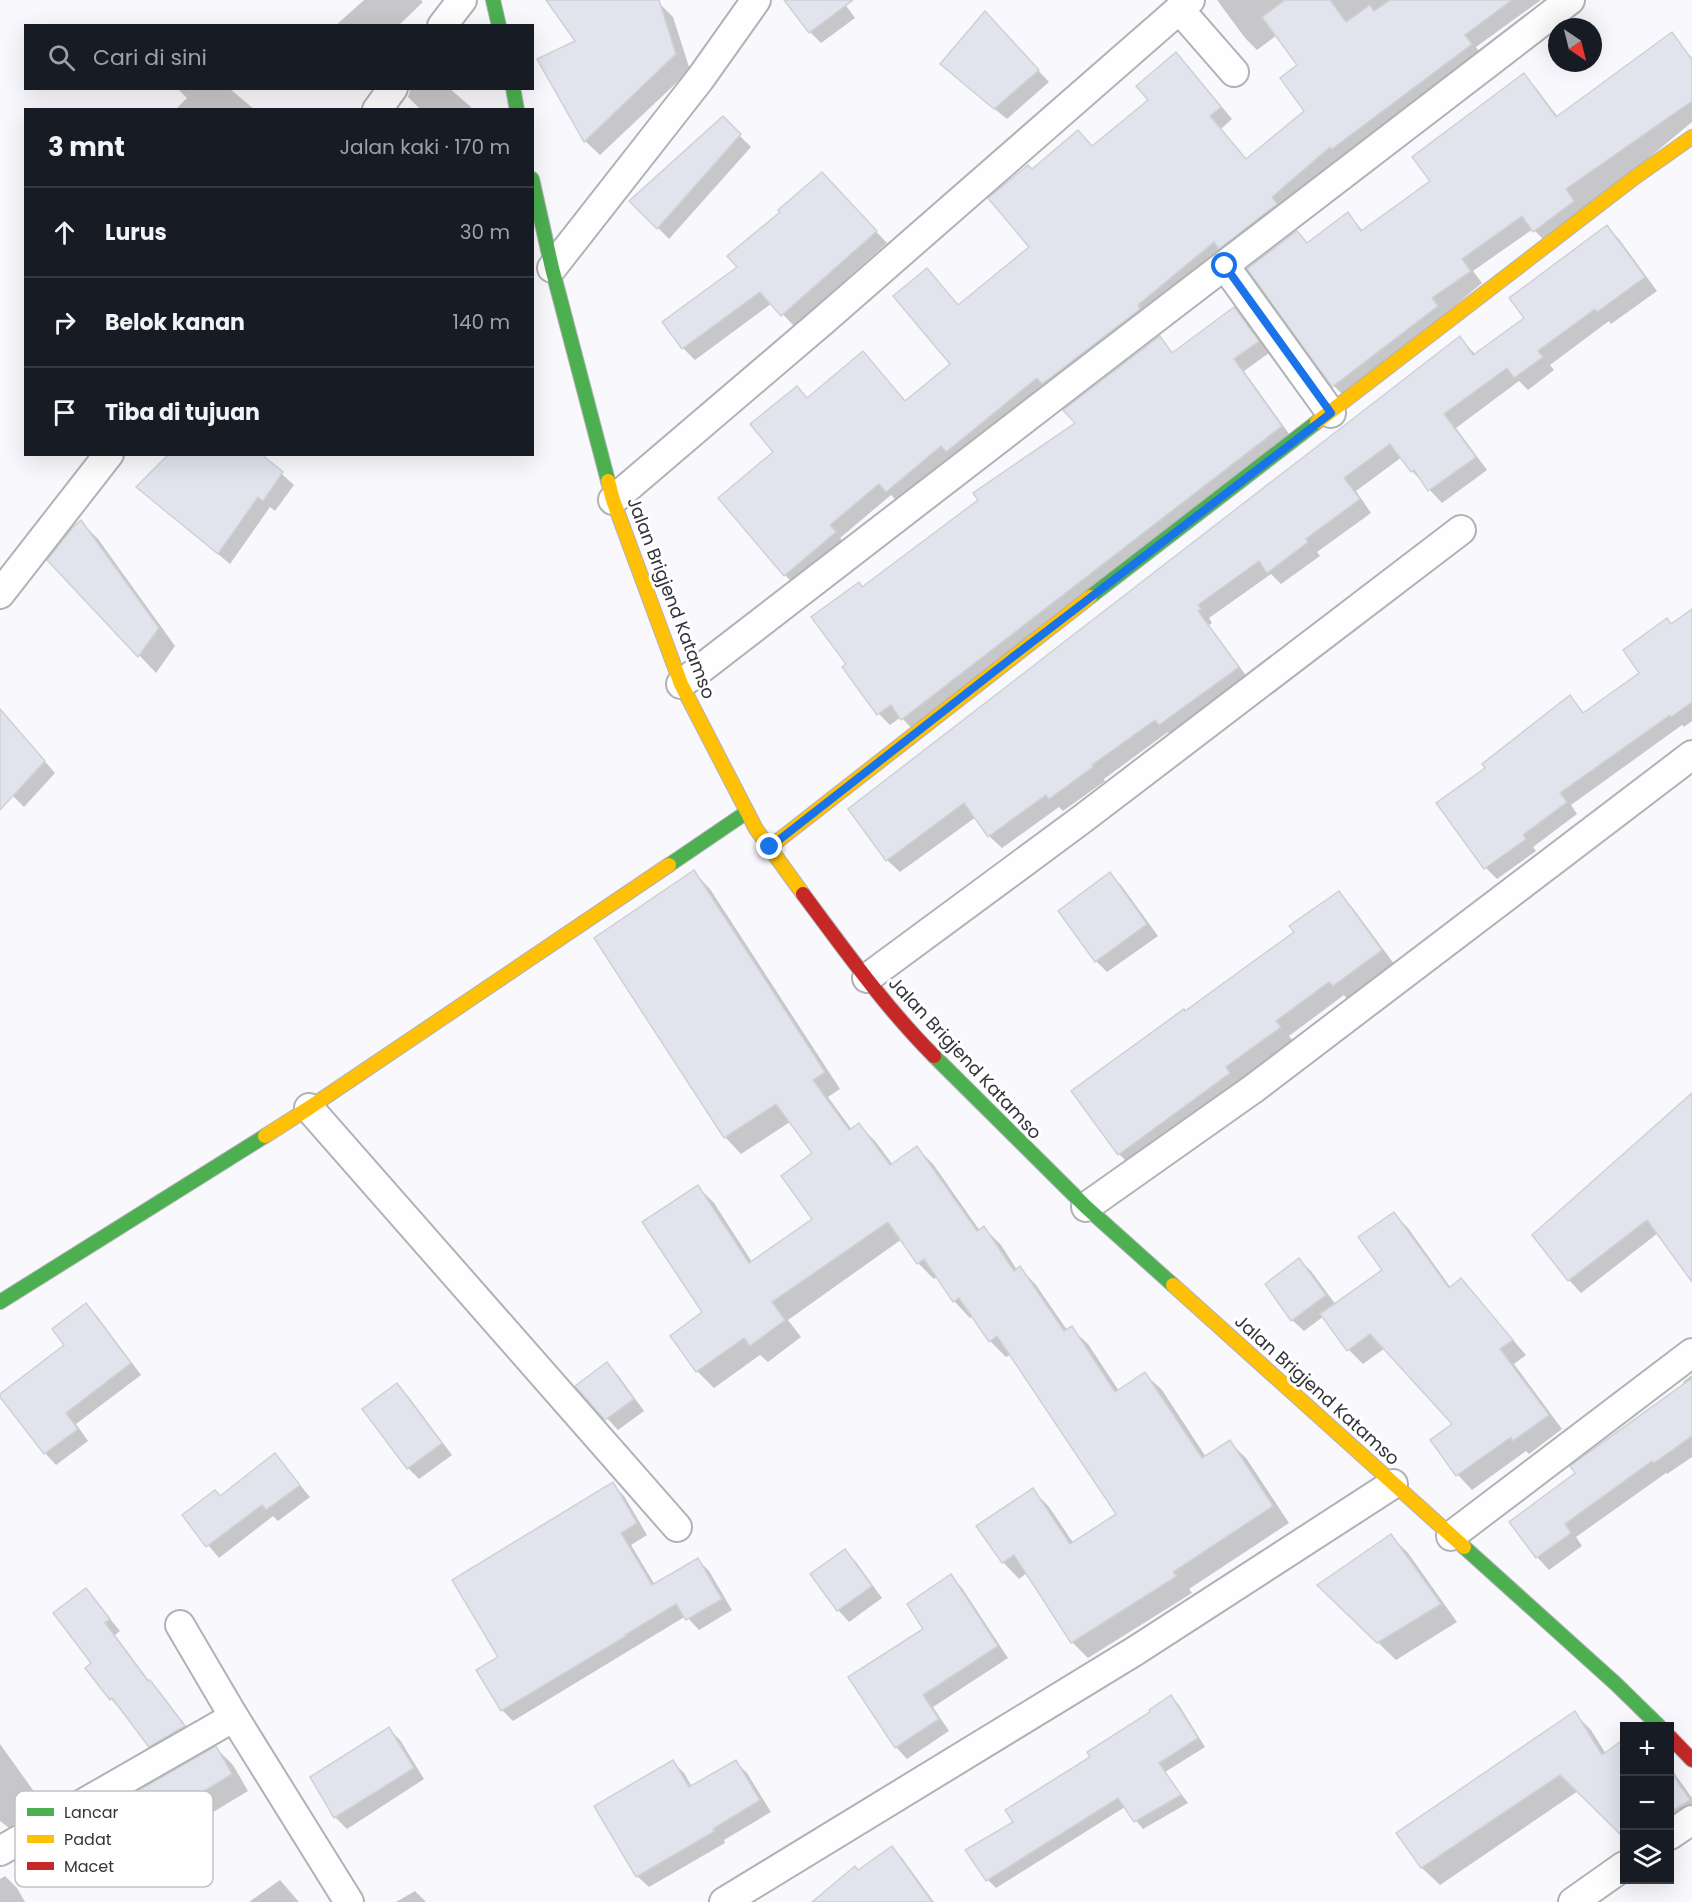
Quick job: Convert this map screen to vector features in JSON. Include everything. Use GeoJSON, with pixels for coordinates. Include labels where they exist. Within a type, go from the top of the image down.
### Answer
{"type":"FeatureCollection","features":[{"type":"Feature","properties":{"kind":"main road"},"geometry":{"type":"LineString","coordinates":[[493,0],[499,24]]}},
{"type":"Feature","properties":{"kind":"main road"},"geometry":{"type":"LineString","coordinates":[[513,90],[517,108]]}},
{"type":"Feature","properties":{"kind":"main road"},"geometry":{"type":"LineString","coordinates":[[770,847],[1634,178],[1692,137]]}},
{"type":"Feature","properties":{"kind":"main road","name":"Jalan Brigjend Katamso"},"geometry":{"type":"LineString","coordinates":[[534,188],[552,268],[613,500],[681,684],[756,829],[867,978],[912,1034],[950,1074],[1086,1207],[1616,1684],[1655,1722]]}},
{"type":"Feature","properties":{"kind":"main road"},"geometry":{"type":"LineString","coordinates":[[0,1302],[309,1108],[747,812]]}},
{"type":"Feature","properties":{"kind":"main road"},"geometry":{"type":"LineString","coordinates":[[1674,1741],[1692,1760]]}},
{"type":"Feature","properties":{"kind":"street"},"geometry":{"type":"LineString","coordinates":[[444,24],[462,0]]}},
{"type":"Feature","properties":{"kind":"street"},"geometry":{"type":"LineString","coordinates":[[552,268],[700,79],[756,0]]}},
{"type":"Feature","properties":{"kind":"street"},"geometry":{"type":"LineString","coordinates":[[681,684],[862,542],[1570,0]]}},
{"type":"Feature","properties":{"kind":"street"},"geometry":{"type":"LineString","coordinates":[[613,500],[825,319],[1185,5],[1234,72]]}},
{"type":"Feature","properties":{"kind":"street"},"geometry":{"type":"LineString","coordinates":[[378,108],[392,90]]}},
{"type":"Feature","properties":{"kind":"street"},"geometry":{"type":"LineString","coordinates":[[1225,266],[1331,413]]}},
{"type":"Feature","properties":{"kind":"street"},"geometry":{"type":"LineString","coordinates":[[0,594],[107,456]]}},
{"type":"Feature","properties":{"kind":"street"},"geometry":{"type":"LineString","coordinates":[[867,978],[1081,820],[1461,530]]}},
{"type":"Feature","properties":{"kind":"street"},"geometry":{"type":"LineString","coordinates":[[1086,1207],[1253,1089],[1692,755]]}},
{"type":"Feature","properties":{"kind":"street"},"geometry":{"type":"LineString","coordinates":[[309,1108],[677,1527]]}},
{"type":"Feature","properties":{"kind":"street"},"geometry":{"type":"LineString","coordinates":[[1451,1536],[1692,1353]]}},
{"type":"Feature","properties":{"kind":"street"},"geometry":{"type":"LineString","coordinates":[[724,1902],[1135,1652],[1393,1484]]}},
{"type":"Feature","properties":{"kind":"street"},"geometry":{"type":"LineString","coordinates":[[180,1625],[234,1717],[349,1902]]}},
{"type":"Feature","properties":{"kind":"street"},"geometry":{"type":"LineString","coordinates":[[105,1791],[234,1717]]}},
{"type":"Feature","properties":{"kind":"street"},"geometry":{"type":"LineString","coordinates":[[1674,1832],[1692,1820]]}},
{"type":"Feature","properties":{"kind":"street"},"geometry":{"type":"LineString","coordinates":[[0,1851],[15,1842]]}},
{"type":"Feature","properties":{"kind":"street"},"geometry":{"type":"LineString","coordinates":[[1573,1902],[1620,1869]]}},
{"type":"Feature","properties":{"kind":"building"},"geometry":{"type":"Polygon","coordinates":[[[546,0],[659,0],[676,54],[584,142],[537,59],[575,41],[546,0]]]}},
{"type":"Feature","properties":{"kind":"building"},"geometry":{"type":"Polygon","coordinates":[[[784,0],[853,0],[809,33],[784,0]]]}},
{"type":"Feature","properties":{"kind":"building"},"geometry":{"type":"Polygon","coordinates":[[[1285,0],[1330,0],[1346,22],[1370,5],[1374,11],[1390,0],[1512,0],[1465,35],[1472,44],[1332,149],[1330,147],[1272,197],[1277,204],[1219,249],[1214,242],[1138,305],[1140,309],[1042,384],[1037,378],[946,452],[941,446],[886,492],[879,484],[830,525],[836,532],[784,576],[718,498],[773,452],[750,424],[797,386],[807,398],[863,351],[905,401],[950,364],[893,296],[927,268],[958,305],[1029,247],[988,198],[1028,165],[1032,169],[1078,130],[1092,146],[1148,100],[1136,86],[1176,52],[1221,107],[1210,116],[1246,159],[1304,111],[1280,78],[1297,65],[1262,17],[1285,0]]]}},
{"type":"Feature","properties":{"kind":"building"},"geometry":{"type":"Polygon","coordinates":[[[985,11],[1039,70],[994,109],[940,64],[985,11]]]}},
{"type":"Feature","properties":{"kind":"building"},"geometry":{"type":"Polygon","coordinates":[[[1672,32],[1692,60],[1692,101],[1566,189],[1574,201],[1533,232],[1522,216],[1462,259],[1471,271],[1432,298],[1438,306],[1332,387],[1247,269],[1297,231],[1307,243],[1348,212],[1361,231],[1430,181],[1412,157],[1524,73],[1556,117],[1672,32]]]}},
{"type":"Feature","properties":{"kind":"building"},"geometry":{"type":"Polygon","coordinates":[[[723,116],[741,134],[657,229],[629,201],[723,116]]]}},
{"type":"Feature","properties":{"kind":"building"},"geometry":{"type":"Polygon","coordinates":[[[822,172],[877,231],[781,316],[760,292],[682,349],[662,322],[737,267],[727,256],[780,212],[778,210],[822,172]]]}},
{"type":"Feature","properties":{"kind":"building"},"geometry":{"type":"Polygon","coordinates":[[[1607,225],[1645,277],[1597,312],[1595,309],[1538,351],[1543,357],[1514,378],[1507,368],[1444,414],[1476,457],[1428,491],[1414,470],[1411,472],[1390,444],[1344,478],[1360,499],[1306,539],[1308,542],[1267,573],[1259,561],[1198,605],[1201,609],[1198,611],[1239,667],[1159,725],[1155,720],[1049,799],[1046,795],[988,837],[964,803],[886,861],[848,809],[1460,336],[1473,355],[1524,318],[1509,298],[1607,225]]]}},
{"type":"Feature","properties":{"kind":"building"},"geometry":{"type":"Polygon","coordinates":[[[1234,307],[1259,341],[1234,359],[1282,426],[901,720],[891,705],[877,715],[842,667],[846,664],[811,617],[859,582],[862,587],[978,500],[973,493],[1075,423],[1063,410],[1160,336],[1172,353],[1234,307]]]}},
{"type":"Feature","properties":{"kind":"building"},"geometry":{"type":"Polygon","coordinates":[[[167,456],[263,456],[283,472],[263,501],[258,497],[218,554],[136,487],[167,456]]]}},
{"type":"Feature","properties":{"kind":"building"},"geometry":{"type":"Polygon","coordinates":[[[81,520],[159,628],[138,657],[47,560],[81,520]]]}},
{"type":"Feature","properties":{"kind":"building"},"geometry":{"type":"Polygon","coordinates":[[[1692,609],[1692,702],[1560,793],[1567,802],[1523,835],[1526,839],[1484,869],[1436,803],[1485,768],[1482,764],[1570,695],[1583,713],[1639,673],[1623,650],[1667,618],[1671,624],[1692,609]]]}},
{"type":"Feature","properties":{"kind":"building"},"geometry":{"type":"Polygon","coordinates":[[[0,709],[45,761],[0,810],[0,709]]]}},
{"type":"Feature","properties":{"kind":"building"},"geometry":{"type":"Polygon","coordinates":[[[694,870],[825,1072],[813,1080],[849,1130],[859,1123],[890,1165],[917,1146],[977,1231],[984,1226],[1014,1271],[1020,1266],[1064,1331],[1072,1326],[1115,1392],[1145,1372],[1202,1458],[1230,1440],[1273,1506],[1173,1572],[1177,1576],[1071,1643],[1014,1555],[1002,1563],[976,1526],[1033,1488],[1070,1544],[1116,1514],[997,1336],[989,1342],[959,1298],[953,1302],[924,1259],[917,1264],[888,1222],[772,1302],[785,1320],[750,1346],[744,1338],[696,1372],[670,1336],[702,1312],[642,1222],[698,1185],[749,1263],[812,1219],[781,1176],[812,1153],[776,1104],[724,1138],[594,938],[694,870]]]}},
{"type":"Feature","properties":{"kind":"building"},"geometry":{"type":"Polygon","coordinates":[[[1110,872],[1147,924],[1095,962],[1058,911],[1110,872]]]}},
{"type":"Feature","properties":{"kind":"building"},"geometry":{"type":"Polygon","coordinates":[[[1339,891],[1382,950],[1333,986],[1329,982],[1276,1021],[1281,1027],[1226,1067],[1230,1073],[1118,1155],[1071,1091],[1294,932],[1289,926],[1339,891]]]}},
{"type":"Feature","properties":{"kind":"building"},"geometry":{"type":"Polygon","coordinates":[[[1692,1093],[1692,1282],[1647,1220],[1568,1281],[1532,1235],[1692,1093]]]}},
{"type":"Feature","properties":{"kind":"building"},"geometry":{"type":"Polygon","coordinates":[[[1394,1212],[1449,1288],[1461,1278],[1513,1340],[1500,1349],[1549,1415],[1513,1441],[1511,1437],[1456,1476],[1430,1440],[1452,1424],[1370,1334],[1347,1351],[1320,1314],[1382,1270],[1358,1237],[1394,1212]]]}},
{"type":"Feature","properties":{"kind":"building"},"geometry":{"type":"Polygon","coordinates":[[[1299,1258],[1326,1295],[1291,1321],[1265,1284],[1299,1258]]]}},
{"type":"Feature","properties":{"kind":"building"},"geometry":{"type":"Polygon","coordinates":[[[86,1303],[131,1363],[66,1413],[78,1429],[44,1454],[0,1394],[64,1345],[52,1329],[86,1303]]]}},
{"type":"Feature","properties":{"kind":"building"},"geometry":{"type":"Polygon","coordinates":[[[607,1362],[634,1399],[605,1420],[575,1386],[607,1362]]]}},
{"type":"Feature","properties":{"kind":"building"},"geometry":{"type":"Polygon","coordinates":[[[1692,1378],[1692,1436],[1654,1463],[1652,1461],[1565,1524],[1571,1533],[1536,1558],[1509,1522],[1575,1473],[1570,1466],[1692,1378]]]}},
{"type":"Feature","properties":{"kind":"building"},"geometry":{"type":"Polygon","coordinates":[[[397,1383],[442,1443],[407,1469],[362,1409],[397,1383]]]}},
{"type":"Feature","properties":{"kind":"building"},"geometry":{"type":"Polygon","coordinates":[[[275,1453],[300,1485],[266,1510],[262,1505],[206,1547],[182,1515],[215,1490],[220,1496],[275,1453]]]}},
{"type":"Feature","properties":{"kind":"building"},"geometry":{"type":"Polygon","coordinates":[[[613,1482],[637,1523],[621,1533],[652,1585],[698,1558],[722,1599],[686,1620],[676,1604],[501,1711],[476,1670],[498,1657],[452,1580],[613,1482]]]}},
{"type":"Feature","properties":{"kind":"building"},"geometry":{"type":"Polygon","coordinates":[[[1391,1534],[1441,1604],[1377,1643],[1317,1585],[1391,1534]]]}},
{"type":"Feature","properties":{"kind":"building"},"geometry":{"type":"Polygon","coordinates":[[[845,1549],[872,1586],[837,1611],[810,1574],[845,1549]]]}},
{"type":"Feature","properties":{"kind":"building"},"geometry":{"type":"Polygon","coordinates":[[[951,1574],[998,1646],[923,1695],[939,1719],[895,1748],[848,1677],[923,1629],[907,1604],[951,1574]]]}},
{"type":"Feature","properties":{"kind":"building"},"geometry":{"type":"Polygon","coordinates":[[[86,1588],[110,1619],[105,1623],[185,1726],[149,1747],[112,1698],[110,1700],[85,1668],[91,1663],[53,1613],[86,1588]]]}},
{"type":"Feature","properties":{"kind":"building"},"geometry":{"type":"Polygon","coordinates":[[[1171,1695],[1198,1738],[1159,1763],[1181,1795],[1134,1822],[1118,1798],[986,1881],[965,1850],[1013,1822],[1005,1810],[1090,1757],[1087,1752],[1150,1712],[1149,1710],[1171,1695]]]}},
{"type":"Feature","properties":{"kind":"building"},"geometry":{"type":"Polygon","coordinates":[[[1575,1711],[1602,1755],[1620,1742],[1620,1834],[1560,1775],[1421,1868],[1396,1833],[1575,1711]]]}},
{"type":"Feature","properties":{"kind":"building"},"geometry":{"type":"Polygon","coordinates":[[[389,1727],[414,1768],[334,1818],[310,1777],[389,1727]]]}},
{"type":"Feature","properties":{"kind":"building"},"geometry":{"type":"Polygon","coordinates":[[[216,1746],[232,1774],[204,1791],[138,1791],[216,1746]]]}},
{"type":"Feature","properties":{"kind":"building"},"geometry":{"type":"Polygon","coordinates":[[[673,1760],[689,1787],[736,1760],[760,1800],[713,1829],[715,1831],[636,1877],[594,1806],[673,1760]]]}},
{"type":"Feature","properties":{"kind":"building"},"geometry":{"type":"Polygon","coordinates":[[[1674,1777],[1690,1800],[1674,1810],[1674,1777]]]}},
{"type":"Feature","properties":{"kind":"building"},"geometry":{"type":"Polygon","coordinates":[[[892,1846],[932,1902],[812,1902],[855,1866],[858,1870],[892,1846]]]}},
{"type":"Feature","properties":{"kind":"traffic: fast"},"geometry":{"type":"LineString","coordinates":[[493,0],[499,24]]}},
{"type":"Feature","properties":{"kind":"traffic: fast"},"geometry":{"type":"LineString","coordinates":[[513,90],[517,108]]}},
{"type":"Feature","properties":{"kind":"traffic: fast"},"geometry":{"type":"LineString","coordinates":[[534,188],[552,268],[608,481]]}},
{"type":"Feature","properties":{"kind":"traffic: fast"},"geometry":{"type":"LineString","coordinates":[[1090,597],[1317,422]]}},
{"type":"Feature","properties":{"kind":"traffic: fast"},"geometry":{"type":"LineString","coordinates":[[669,865],[747,812]]}},
{"type":"Feature","properties":{"kind":"traffic: fast"},"geometry":{"type":"LineString","coordinates":[[934,1056],[1086,1207],[1173,1285]]}},
{"type":"Feature","properties":{"kind":"traffic: fast"},"geometry":{"type":"LineString","coordinates":[[0,1302],[265,1136]]}},
{"type":"Feature","properties":{"kind":"traffic: fast"},"geometry":{"type":"LineString","coordinates":[[1464,1547],[1655,1722]]}},
{"type":"Feature","properties":{"kind":"traffic: slow"},"geometry":{"type":"LineString","coordinates":[[1317,422],[1634,178],[1692,137]]}},
{"type":"Feature","properties":{"kind":"traffic: slow"},"geometry":{"type":"LineString","coordinates":[[608,481],[681,684],[756,829],[803,894]]}},
{"type":"Feature","properties":{"kind":"traffic: slow"},"geometry":{"type":"LineString","coordinates":[[770,847],[1090,597]]}},
{"type":"Feature","properties":{"kind":"traffic: slow"},"geometry":{"type":"LineString","coordinates":[[265,1136],[669,865]]}},
{"type":"Feature","properties":{"kind":"traffic: slow"},"geometry":{"type":"LineString","coordinates":[[1173,1285],[1464,1547]]}},
{"type":"Feature","properties":{"kind":"traffic: jam"},"geometry":{"type":"LineString","coordinates":[[803,894],[882,998],[934,1056]]}},
{"type":"Feature","properties":{"kind":"traffic: jam"},"geometry":{"type":"LineString","coordinates":[[1674,1741],[1692,1760]]}},
{"type":"Feature","properties":{"kind":"route"},"geometry":{"type":"LineString","coordinates":[[770,847],[1331,413],[1225,266]]}}]}
